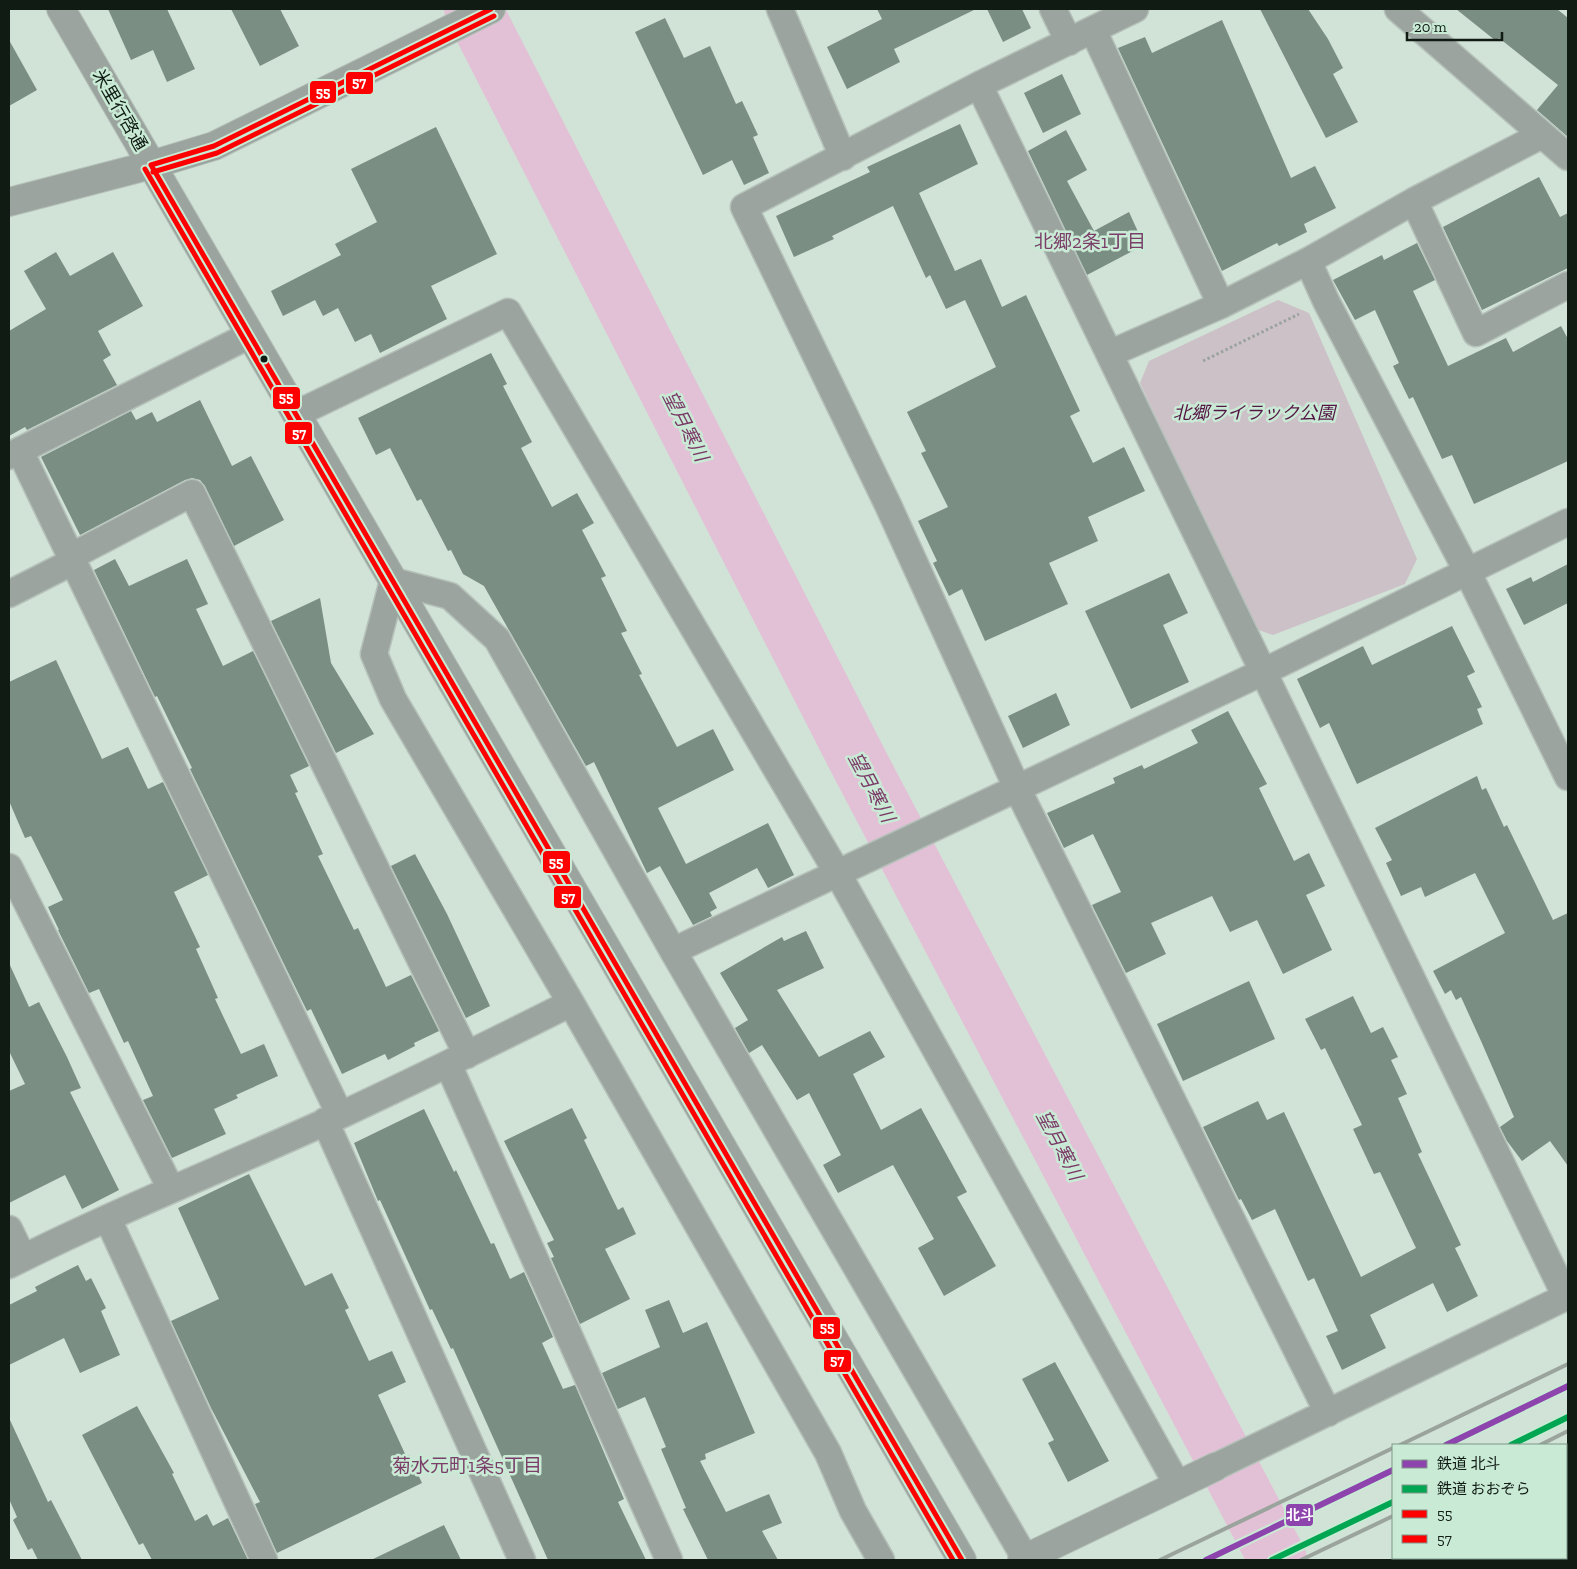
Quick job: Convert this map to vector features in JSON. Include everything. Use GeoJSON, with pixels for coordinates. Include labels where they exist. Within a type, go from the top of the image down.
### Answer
{"type":"FeatureCollection","features":[{"type":"Feature","properties":{"kind":"street","name":"米里行啓通"},"geometry":{"type":"LineString","coordinates":[[61,9],[962,1560]]}},
{"type":"Feature","properties":{"kind":"street"},"geometry":{"type":"LineString","coordinates":[[9,202],[151,166],[214,146],[491,9]]}},
{"type":"Feature","properties":{"kind":"street"},"geometry":{"type":"LineString","coordinates":[[780,9],[843,157]]}},
{"type":"Feature","properties":{"kind":"street"},"geometry":{"type":"LineString","coordinates":[[1053,9],[1068,42]]}},
{"type":"Feature","properties":{"kind":"street"},"geometry":{"type":"LineString","coordinates":[[1136,9],[979,85],[744,207],[888,504],[1017,788],[1328,1413]]}},
{"type":"Feature","properties":{"kind":"street"},"geometry":{"type":"LineString","coordinates":[[1398,9],[1568,157]]}},
{"type":"Feature","properties":{"kind":"street"},"geometry":{"type":"LineString","coordinates":[[1093,30],[1221,305]]}},
{"type":"Feature","properties":{"kind":"street"},"geometry":{"type":"LineString","coordinates":[[881,1560],[852,1511],[828,1453],[571,1003],[392,699],[374,654],[393,581],[450,596],[497,639],[673,951],[1023,1559],[1567,1296],[1263,672],[1111,353],[979,85]]}},
{"type":"Feature","properties":{"kind":"street"},"geometry":{"type":"LineString","coordinates":[[1111,353],[1221,305],[1308,260],[1414,201],[1542,135]]}},
{"type":"Feature","properties":{"kind":"street"},"geometry":{"type":"LineString","coordinates":[[1414,201],[1476,333],[1568,285]]}},
{"type":"Feature","properties":{"kind":"street"},"geometry":{"type":"LineString","coordinates":[[1308,260],[1326,301],[1468,573],[1568,776]]}},
{"type":"Feature","properties":{"kind":"street"},"geometry":{"type":"LineString","coordinates":[[296,414],[508,312],[838,874],[1177,1484]]}},
{"type":"Feature","properties":{"kind":"street"},"geometry":{"type":"LineString","coordinates":[[250,335],[14,454],[73,558],[332,1118],[522,1560]]}},
{"type":"Feature","properties":{"kind":"street"},"geometry":{"type":"LineString","coordinates":[[9,594],[192,493],[457,1060],[669,1560]]}},
{"type":"Feature","properties":{"kind":"street"},"geometry":{"type":"LineString","coordinates":[[673,951],[1263,672],[1468,573],[1568,522]]}},
{"type":"Feature","properties":{"kind":"street"},"geometry":{"type":"LineString","coordinates":[[9,867],[171,1189]]}},
{"type":"Feature","properties":{"kind":"street"},"geometry":{"type":"LineString","coordinates":[[9,1228],[16,1261],[457,1060],[571,1003]]}},
{"type":"Feature","properties":{"kind":"street"},"geometry":{"type":"LineString","coordinates":[[108,1219],[264,1560]]}},
{"type":"Feature","properties":{"kind":"path"},"geometry":{"type":"LineString","coordinates":[[1203,361],[1326,301]]}},
{"type":"Feature","properties":{"kind":"green space","name":"北郷ライラック公園"},"geometry":{"type":"Polygon","coordinates":[[[1278,300],[1309,313],[1417,559],[1405,584],[1273,635],[1253,628],[1140,383],[1149,361],[1278,300]]]}},
{"type":"Feature","properties":{"kind":"building"},"geometry":{"type":"Polygon","coordinates":[[[108,9],[167,9],[195,69],[167,82],[153,50],[131,60],[108,9]]]}},
{"type":"Feature","properties":{"kind":"building"},"geometry":{"type":"Polygon","coordinates":[[[231,9],[280,9],[299,46],[260,66],[231,9]]]}},
{"type":"Feature","properties":{"kind":"building"},"geometry":{"type":"Polygon","coordinates":[[[877,9],[976,9],[894,49],[900,62],[847,89],[827,47],[882,19],[877,9]]]}},
{"type":"Feature","properties":{"kind":"building"},"geometry":{"type":"Polygon","coordinates":[[[987,9],[1022,9],[1031,28],[1003,42],[987,9]]]}},
{"type":"Feature","properties":{"kind":"building"},"geometry":{"type":"Polygon","coordinates":[[[1260,9],[1308,9],[1328,39],[1343,68],[1333,74],[1358,122],[1326,138],[1260,9]]]}},
{"type":"Feature","properties":{"kind":"building"},"geometry":{"type":"Polygon","coordinates":[[[1456,9],[1557,9],[1568,18],[1568,137],[1537,110],[1558,85],[1499,38],[1496,41],[1456,9]]]}},
{"type":"Feature","properties":{"kind":"building"},"geometry":{"type":"Polygon","coordinates":[[[665,18],[684,58],[710,46],[736,104],[742,101],[758,135],[753,137],[769,173],[744,185],[732,160],[703,175],[635,32],[665,18]]]}},
{"type":"Feature","properties":{"kind":"building"},"geometry":{"type":"Polygon","coordinates":[[[1222,20],[1291,178],[1315,166],[1336,208],[1304,224],[1307,232],[1279,246],[1277,243],[1222,271],[1118,48],[1145,37],[1152,53],[1222,20]]]}},
{"type":"Feature","properties":{"kind":"building"},"geometry":{"type":"Polygon","coordinates":[[[9,40],[37,90],[9,106],[9,40]]]}},
{"type":"Feature","properties":{"kind":"building"},"geometry":{"type":"Polygon","coordinates":[[[1062,74],[1081,114],[1043,133],[1024,93],[1062,74]]]}},
{"type":"Feature","properties":{"kind":"building"},"geometry":{"type":"Polygon","coordinates":[[[960,124],[978,164],[919,193],[955,271],[981,259],[1002,307],[1026,295],[1080,411],[1070,416],[1093,463],[1124,447],[1145,491],[1088,517],[1098,541],[1049,563],[1068,604],[985,641],[962,589],[949,596],[933,563],[937,561],[918,521],[948,507],[921,453],[926,451],[907,412],[996,367],[965,300],[946,309],[930,275],[926,278],[893,206],[832,236],[834,239],[794,257],[776,216],[870,172],[867,167],[960,124]]]}},
{"type":"Feature","properties":{"kind":"building"},"geometry":{"type":"Polygon","coordinates":[[[436,127],[497,254],[431,286],[447,319],[380,353],[371,334],[355,342],[338,308],[323,316],[315,300],[283,316],[271,291],[341,255],[335,244],[377,222],[351,169],[436,127]]]}},
{"type":"Feature","properties":{"kind":"building"},"geometry":{"type":"Polygon","coordinates":[[[1066,130],[1087,170],[1067,181],[1094,231],[1129,212],[1144,245],[1087,275],[1028,151],[1066,130]]]}},
{"type":"Feature","properties":{"kind":"building"},"geometry":{"type":"Polygon","coordinates":[[[1539,177],[1560,217],[1568,213],[1568,268],[1482,310],[1443,227],[1539,177]]]}},
{"type":"Feature","properties":{"kind":"building"},"geometry":{"type":"Polygon","coordinates":[[[1417,243],[1435,280],[1413,291],[1448,366],[1506,338],[1513,352],[1561,326],[1568,339],[1568,461],[1474,504],[1452,455],[1442,459],[1413,397],[1409,399],[1393,366],[1399,363],[1375,310],[1355,320],[1333,280],[1382,255],[1384,260],[1417,243]]]}},
{"type":"Feature","properties":{"kind":"building"},"geometry":{"type":"Polygon","coordinates":[[[56,252],[70,276],[113,252],[143,306],[98,331],[111,355],[103,360],[117,385],[27,430],[25,427],[9,436],[9,331],[46,309],[24,271],[56,252]]]}},
{"type":"Feature","properties":{"kind":"building"},"geometry":{"type":"Polygon","coordinates":[[[491,353],[507,384],[503,386],[532,442],[521,448],[552,507],[577,493],[594,523],[582,530],[606,576],[601,578],[627,631],[621,633],[642,674],[639,675],[677,747],[713,729],[734,770],[658,808],[686,864],[768,823],[794,875],[768,888],[757,868],[709,893],[717,908],[710,912],[712,916],[693,925],[660,866],[647,873],[594,762],[586,766],[484,586],[463,574],[451,550],[448,551],[421,499],[417,501],[390,448],[376,455],[358,418],[491,353]]]}},
{"type":"Feature","properties":{"kind":"building"},"geometry":{"type":"Polygon","coordinates":[[[200,400],[232,466],[251,456],[284,520],[234,546],[205,486],[200,480],[192,478],[80,535],[41,457],[131,411],[136,420],[152,412],[157,422],[200,400]]]}},
{"type":"Feature","properties":{"kind":"building"},"geometry":{"type":"Polygon","coordinates":[[[115,559],[129,586],[187,559],[208,604],[196,609],[223,666],[253,651],[309,766],[290,775],[298,792],[295,793],[323,854],[318,856],[354,930],[358,928],[386,987],[411,975],[439,1031],[414,1043],[415,1046],[388,1060],[385,1054],[342,1074],[311,1009],[307,1011],[190,769],[192,768],[157,696],[155,697],[94,570],[115,559]]]}},
{"type":"Feature","properties":{"kind":"building"},"geometry":{"type":"Polygon","coordinates":[[[1568,564],[1568,603],[1524,625],[1506,589],[1531,577],[1533,582],[1568,564]]]}},
{"type":"Feature","properties":{"kind":"building"},"geometry":{"type":"Polygon","coordinates":[[[1169,573],[1188,613],[1163,625],[1189,682],[1131,709],[1085,611],[1169,573]]]}},
{"type":"Feature","properties":{"kind":"building"},"geometry":{"type":"Polygon","coordinates":[[[320,598],[331,663],[374,734],[336,753],[271,621],[320,598]]]}},
{"type":"Feature","properties":{"kind":"building"},"geometry":{"type":"Polygon","coordinates":[[[1452,626],[1475,672],[1467,676],[1482,707],[1477,709],[1483,724],[1357,784],[1329,723],[1320,728],[1297,679],[1363,646],[1372,665],[1452,626]]]}},
{"type":"Feature","properties":{"kind":"building"},"geometry":{"type":"Polygon","coordinates":[[[56,660],[102,759],[128,747],[148,789],[163,782],[208,875],[174,892],[200,947],[196,949],[218,998],[215,999],[241,1054],[264,1044],[278,1076],[236,1095],[238,1098],[214,1109],[226,1134],[172,1158],[143,1100],[153,1096],[128,1041],[124,1043],[99,989],[89,993],[58,930],[48,907],[63,900],[31,836],[25,838],[9,801],[9,682],[56,660]]]}},
{"type":"Feature","properties":{"kind":"building"},"geometry":{"type":"Polygon","coordinates":[[[1056,693],[1070,725],[1023,748],[1008,716],[1056,693]]]}},
{"type":"Feature","properties":{"kind":"building"},"geometry":{"type":"Polygon","coordinates":[[[1228,711],[1267,784],[1259,788],[1294,861],[1309,853],[1325,886],[1306,895],[1332,950],[1283,974],[1257,920],[1230,932],[1212,896],[1151,923],[1166,954],[1126,973],[1092,905],[1121,892],[1093,834],[1064,848],[1047,813],[1115,783],[1113,778],[1142,765],[1144,769],[1198,743],[1191,730],[1228,711]]]}},
{"type":"Feature","properties":{"kind":"building"},"geometry":{"type":"Polygon","coordinates":[[[1477,776],[1482,790],[1486,788],[1504,827],[1507,825],[1553,920],[1568,913],[1568,1166],[1550,1141],[1522,1161],[1507,1141],[1500,1127],[1514,1117],[1481,1041],[1461,997],[1456,1000],[1451,990],[1445,994],[1433,971],[1505,933],[1475,873],[1425,897],[1421,887],[1401,896],[1386,863],[1392,860],[1375,828],[1477,776]]]}},
{"type":"Feature","properties":{"kind":"building"},"geometry":{"type":"Polygon","coordinates":[[[415,854],[447,914],[490,1006],[466,1018],[391,866],[415,854]]]}},
{"type":"Feature","properties":{"kind":"building"},"geometry":{"type":"Polygon","coordinates":[[[806,931],[824,968],[777,990],[819,1057],[870,1031],[885,1057],[853,1074],[881,1130],[921,1108],[967,1192],[957,1197],[996,1266],[944,1296],[918,1248],[934,1239],[893,1165],[838,1193],[823,1165],[841,1155],[809,1093],[797,1100],[762,1045],[749,1053],[735,1028],[748,1020],[720,973],[782,937],[784,941],[806,931]]]}},
{"type":"Feature","properties":{"kind":"building"},"geometry":{"type":"Polygon","coordinates":[[[9,963],[29,1007],[39,1002],[67,1057],[81,1088],[70,1092],[119,1190],[82,1209],[65,1175],[9,1203],[9,1091],[25,1084],[9,1051],[9,963]]]}},
{"type":"Feature","properties":{"kind":"building"},"geometry":{"type":"Polygon","coordinates":[[[1249,981],[1275,1039],[1183,1081],[1157,1024],[1249,981]]]}},
{"type":"Feature","properties":{"kind":"building"},"geometry":{"type":"Polygon","coordinates":[[[1353,996],[1371,1033],[1383,1027],[1398,1057],[1391,1060],[1407,1094],[1398,1098],[1422,1152],[1418,1154],[1461,1245],[1455,1248],[1478,1296],[1447,1312],[1433,1283],[1370,1315],[1386,1348],[1342,1370],[1326,1336],[1338,1331],[1314,1278],[1308,1281],[1275,1209],[1252,1220],[1241,1199],[1239,1200],[1203,1127],[1258,1101],[1267,1120],[1284,1112],[1361,1277],[1416,1248],[1380,1172],[1374,1174],[1353,1129],[1362,1125],[1325,1048],[1321,1050],[1305,1019],[1353,996]]]}},
{"type":"Feature","properties":{"kind":"building"},"geometry":{"type":"Polygon","coordinates":[[[572,1108],[587,1138],[584,1140],[618,1210],[623,1207],[636,1234],[605,1249],[630,1299],[580,1324],[551,1258],[554,1257],[547,1243],[554,1240],[504,1141],[572,1108]]]}},
{"type":"Feature","properties":{"kind":"building"},"geometry":{"type":"Polygon","coordinates":[[[424,1109],[454,1172],[456,1170],[491,1244],[494,1243],[510,1279],[524,1272],[553,1337],[542,1343],[563,1389],[575,1385],[624,1499],[618,1502],[646,1560],[548,1560],[453,1348],[451,1349],[432,1309],[430,1310],[380,1200],[378,1201],[354,1143],[424,1109]]]}},
{"type":"Feature","properties":{"kind":"building"},"geometry":{"type":"Polygon","coordinates":[[[249,1174],[305,1286],[332,1273],[349,1308],[345,1310],[369,1361],[392,1351],[406,1382],[378,1395],[406,1456],[409,1455],[422,1483],[277,1553],[255,1504],[260,1502],[211,1408],[171,1321],[219,1299],[178,1208],[249,1174]]]}},
{"type":"Feature","properties":{"kind":"building"},"geometry":{"type":"Polygon","coordinates":[[[78,1265],[86,1281],[91,1278],[106,1308],[101,1311],[120,1355],[80,1373],[64,1338],[9,1365],[9,1305],[37,1291],[35,1287],[78,1265]]]}},
{"type":"Feature","properties":{"kind":"building"},"geometry":{"type":"Polygon","coordinates":[[[669,1300],[683,1333],[707,1322],[755,1433],[705,1454],[706,1459],[700,1461],[726,1512],[769,1494],[782,1523],[762,1531],[778,1560],[708,1560],[683,1509],[686,1508],[661,1449],[666,1447],[645,1397],[618,1409],[602,1373],[660,1347],[645,1310],[669,1300]]]}},
{"type":"Feature","properties":{"kind":"building"},"geometry":{"type":"Polygon","coordinates":[[[1055,1362],[1109,1461],[1068,1482],[1048,1443],[1054,1440],[1022,1379],[1055,1362]]]}},
{"type":"Feature","properties":{"kind":"building"},"geometry":{"type":"Polygon","coordinates":[[[137,1406],[174,1473],[172,1474],[195,1521],[207,1514],[213,1526],[228,1518],[248,1560],[152,1560],[143,1543],[139,1545],[82,1435],[137,1406]]]}},
{"type":"Feature","properties":{"kind":"building"},"geometry":{"type":"Polygon","coordinates":[[[9,1418],[48,1502],[51,1500],[82,1560],[38,1560],[32,1548],[28,1550],[13,1520],[17,1517],[9,1499],[9,1418]]]}},
{"type":"Feature","properties":{"kind":"building"},"geometry":{"type":"Polygon","coordinates":[[[444,1525],[461,1560],[371,1560],[444,1525]]]}},
{"type":"Feature","properties":{"kind":"waterway","name":"望月寒川"},"geometry":{"type":"LineString","coordinates":[[473,9],[857,759],[1278,1560]]}},
{"type":"Feature","properties":{"kind":"railway"},"geometry":{"type":"LineString","coordinates":[[1402,1444],[1568,1364]]}},
{"type":"Feature","properties":{"kind":"railway"},"geometry":{"type":"LineString","coordinates":[[1542,1444],[1568,1431]]}},
{"type":"Feature","properties":{"kind":"railway"},"geometry":{"type":"LineString","coordinates":[[1160,1560],[1392,1448]]}},
{"type":"Feature","properties":{"kind":"railway"},"geometry":{"type":"LineString","coordinates":[[1301,1560],[1392,1516]]}},
{"type":"Feature","properties":{"kind":"rail line","name":"北斗"},"geometry":{"type":"LineString","coordinates":[[1448,1444],[1568,1386]]}},
{"type":"Feature","properties":{"kind":"rail line","name":"おおぞら"},"geometry":{"type":"LineString","coordinates":[[1513,1444],[1568,1417]]}},
{"type":"Feature","properties":{"kind":"rail line","name":"北斗"},"geometry":{"type":"LineString","coordinates":[[1206,1560],[1392,1470]]}},
{"type":"Feature","properties":{"kind":"rail line","name":"おおぞら"},"geometry":{"type":"LineString","coordinates":[[1272,1560],[1392,1502]]}},
{"type":"Feature","properties":{"kind":"transit line","name":"55"},"geometry":{"type":"LineString","coordinates":[[151,165],[214,146],[491,9]]}},
{"type":"Feature","properties":{"kind":"transit line","name":"57"},"geometry":{"type":"LineString","coordinates":[[153,172],[217,153],[494,16]]}},
{"type":"Feature","properties":{"kind":"transit line","name":"55"},"geometry":{"type":"LineString","coordinates":[[151,165],[962,1560]]}},
{"type":"Feature","properties":{"kind":"transit line","name":"57"},"geometry":{"type":"LineString","coordinates":[[145,169],[953,1560]]}},
{"type":"Feature","properties":{"kind":"district","name":"北郷2条1丁目"},"geometry":{"type":"Point","coordinates":[1090,241]}},
{"type":"Feature","properties":{"kind":"district","name":"菊水元町1条5丁目"},"geometry":{"type":"Point","coordinates":[467,1465]}}]}
